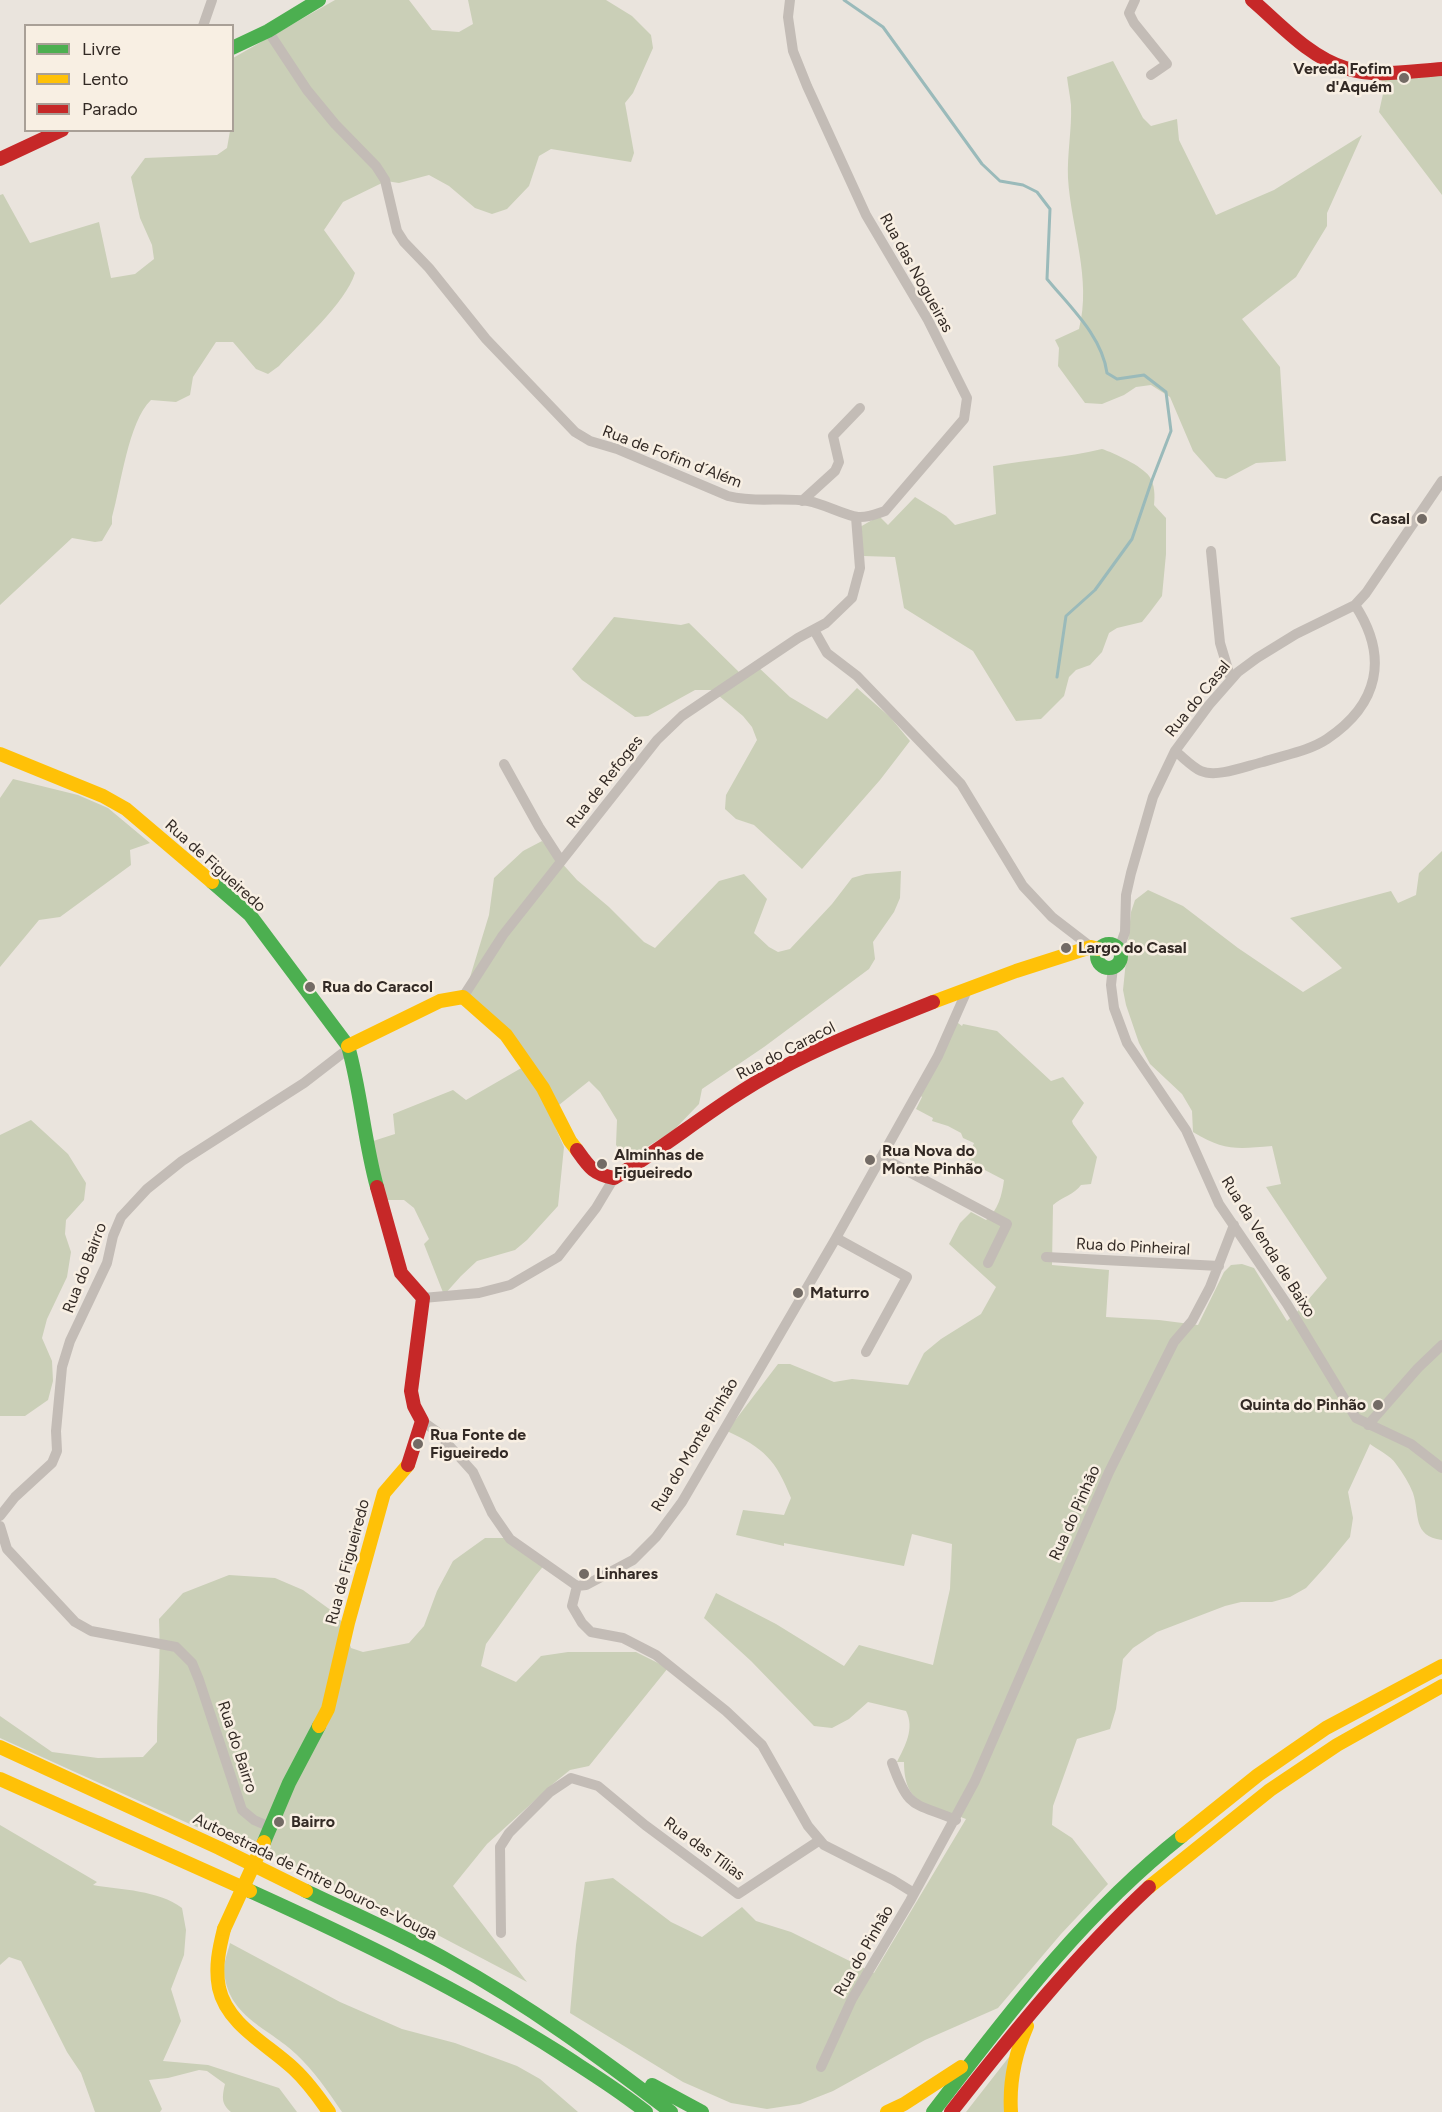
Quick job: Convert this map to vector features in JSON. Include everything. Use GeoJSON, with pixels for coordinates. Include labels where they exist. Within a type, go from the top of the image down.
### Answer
{"type":"FeatureCollection","features":[{"type":"Feature","properties":{"kind":"main road"},"geometry":{"type":"LineString","coordinates":[[234,47],[268,31],[319,0]]}},
{"type":"Feature","properties":{"kind":"main road"},"geometry":{"type":"LineString","coordinates":[[1252,0],[1317,53],[1344,68],[1374,72],[1442,69]]}},
{"type":"Feature","properties":{"kind":"main road"},"geometry":{"type":"LineString","coordinates":[[0,159],[58,132]]}},
{"type":"Feature","properties":{"kind":"main road","name":"Rua de Figueiredo"},"geometry":{"type":"LineString","coordinates":[[0,754],[103,796],[126,809],[250,915],[348,1048],[355,1070],[368,1155],[401,1273],[423,1298]]}},
{"type":"Feature","properties":{"kind":"main road"},"geometry":{"type":"LineString","coordinates":[[1110,943],[1119,949],[1120,960],[1113,967],[1106,968],[1098,963],[1094,948],[1110,943]]}},
{"type":"Feature","properties":{"kind":"main road","name":"Rua do Caracol"},"geometry":{"type":"LineString","coordinates":[[614,1178],[639,1163],[722,1103],[778,1069],[834,1043],[968,988],[1034,963],[1094,948]]}},
{"type":"Feature","properties":{"kind":"main road"},"geometry":{"type":"LineString","coordinates":[[348,1048],[440,1001],[463,997],[506,1035],[543,1088],[570,1141],[587,1164],[599,1176],[614,1178]]}},
{"type":"Feature","properties":{"kind":"main road"},"geometry":{"type":"LineString","coordinates":[[422,1421],[414,1406],[411,1391],[423,1298]]}},
{"type":"Feature","properties":{"kind":"main road","name":"Rua de Figueiredo"},"geometry":{"type":"LineString","coordinates":[[329,2112],[322,2098],[303,2076],[237,2020],[222,2001],[215,1976],[217,1948],[289,1783],[328,1709],[348,1623],[384,1493],[410,1462],[422,1421]]}},
{"type":"Feature","properties":{"kind":"main road"},"geometry":{"type":"LineString","coordinates":[[933,2112],[1022,1996],[1061,1950],[1150,1861],[1258,1775],[1326,1728],[1442,1666]]}},
{"type":"Feature","properties":{"kind":"main road"},"geometry":{"type":"LineString","coordinates":[[951,2112],[1036,2007],[1114,1920],[1164,1874],[1270,1790],[1337,1745],[1442,1686]]}},
{"type":"Feature","properties":{"kind":"main road","name":"Autoestrada de Entre Douro-e-Vouga"},"geometry":{"type":"LineString","coordinates":[[0,1747],[219,1848],[447,1960],[517,2001],[603,2058]]}},
{"type":"Feature","properties":{"kind":"main road"},"geometry":{"type":"LineString","coordinates":[[0,1779],[314,1920],[435,1979],[511,2022],[622,2093],[646,2112]]}},
{"type":"Feature","properties":{"kind":"main road"},"geometry":{"type":"LineString","coordinates":[[1011,2112],[1010,2088],[1020,2041],[1036,2007]]}},
{"type":"Feature","properties":{"kind":"main road"},"geometry":{"type":"LineString","coordinates":[[603,2058],[671,2112]]}},
{"type":"Feature","properties":{"kind":"main road"},"geometry":{"type":"LineString","coordinates":[[603,2058],[702,2112]]}},
{"type":"Feature","properties":{"kind":"main road"},"geometry":{"type":"LineString","coordinates":[[887,2112],[904,2104],[971,2061]]}},
{"type":"Feature","properties":{"kind":"main road"},"geometry":{"type":"LineString","coordinates":[[585,2070],[630,2112]]}},
{"type":"Feature","properties":{"kind":"street"},"geometry":{"type":"LineString","coordinates":[[204,24],[212,0]]}},
{"type":"Feature","properties":{"kind":"street","name":"Rua das Nogueiras"},"geometry":{"type":"LineString","coordinates":[[790,0],[788,17],[793,51],[807,86],[867,215],[928,320],[967,398],[964,419],[885,511],[869,517],[856,517]]}},
{"type":"Feature","properties":{"kind":"street"},"geometry":{"type":"LineString","coordinates":[[1135,0],[1129,13],[1134,23],[1167,64],[1151,75]]}},
{"type":"Feature","properties":{"kind":"street","name":"Rua de Fofim d´Além"},"geometry":{"type":"LineString","coordinates":[[268,31],[307,90],[335,124],[376,166],[385,180],[397,231],[404,242],[429,268],[486,339],[575,432],[590,441],[617,449],[741,500],[802,501],[833,508],[856,517]]}},
{"type":"Feature","properties":{"kind":"street"},"geometry":{"type":"LineString","coordinates":[[802,501],[835,471],[838,462],[833,436],[860,408]]}},
{"type":"Feature","properties":{"kind":"street","name":"Rua do Casal"},"geometry":{"type":"LineString","coordinates":[[1119,949],[1125,932],[1126,895],[1131,873],[1153,797],[1175,752],[1231,679],[1257,658],[1296,634],[1355,605],[1366,593],[1442,480]]}},
{"type":"Feature","properties":{"kind":"street"},"geometry":{"type":"LineString","coordinates":[[856,517],[860,568],[852,598],[826,623],[814,630],[827,653],[857,676],[961,784],[1023,886],[1052,917],[1094,948]]}},
{"type":"Feature","properties":{"kind":"street"},"geometry":{"type":"LineString","coordinates":[[1210,551],[1220,643],[1231,679]]}},
{"type":"Feature","properties":{"kind":"street"},"geometry":{"type":"LineString","coordinates":[[1175,752],[1202,771],[1225,773],[1326,740],[1342,727],[1367,698],[1374,682],[1376,665],[1371,634],[1366,621],[1355,605]]}},
{"type":"Feature","properties":{"kind":"street","name":"Rua de Refoges"},"geometry":{"type":"LineString","coordinates":[[463,997],[503,935],[657,740],[682,716],[814,630]]}},
{"type":"Feature","properties":{"kind":"street"},"geometry":{"type":"LineString","coordinates":[[504,764],[561,861]]}},
{"type":"Feature","properties":{"kind":"street","name":"Rua da Venda de Baixo"},"geometry":{"type":"LineString","coordinates":[[1113,967],[1111,985],[1114,1008],[1127,1043],[1186,1130],[1219,1204],[1287,1304],[1356,1418],[1411,1444],[1442,1468]]}},
{"type":"Feature","properties":{"kind":"street","name":"Rua do Monte Pinhão"},"geometry":{"type":"LineString","coordinates":[[577,1586],[586,1585],[633,1560],[656,1537],[682,1502],[836,1238],[938,1056],[968,988]]}},
{"type":"Feature","properties":{"kind":"street","name":"Rua do Bairro"},"geometry":{"type":"LineString","coordinates":[[0,1516],[15,1497],[52,1463],[57,1451],[56,1431],[62,1367],[70,1341],[107,1263],[113,1236],[122,1216],[147,1190],[182,1161],[304,1083],[348,1048]]}},
{"type":"Feature","properties":{"kind":"street"},"geometry":{"type":"LineString","coordinates":[[881,1157],[1007,1224],[988,1263]]}},
{"type":"Feature","properties":{"kind":"street"},"geometry":{"type":"LineString","coordinates":[[423,1298],[479,1293],[510,1285],[558,1257],[596,1208],[614,1178]]}},
{"type":"Feature","properties":{"kind":"street","name":"Rua do Pinhão"},"geometry":{"type":"LineString","coordinates":[[821,2067],[852,1999],[956,1820],[975,1782],[1108,1472],[1174,1342],[1192,1321],[1220,1266],[1234,1225]]}},
{"type":"Feature","properties":{"kind":"street"},"geometry":{"type":"LineString","coordinates":[[836,1238],[907,1277],[866,1352]]}},
{"type":"Feature","properties":{"kind":"street","name":"Rua do Pinheiral"},"geometry":{"type":"LineString","coordinates":[[1046,1257],[1220,1266]]}},
{"type":"Feature","properties":{"kind":"street"},"geometry":{"type":"LineString","coordinates":[[1368,1425],[1418,1368],[1442,1345]]}},
{"type":"Feature","properties":{"kind":"street"},"geometry":{"type":"LineString","coordinates":[[422,1421],[436,1431],[472,1472],[492,1513],[510,1539],[577,1586],[572,1606],[582,1623],[591,1632],[623,1638],[656,1655],[726,1711],[762,1745],[808,1826],[824,1845],[914,1893]]}},
{"type":"Feature","properties":{"kind":"street","name":"Rua do Bairro"},"geometry":{"type":"LineString","coordinates":[[0,1526],[7,1549],[75,1622],[92,1631],[176,1647],[192,1663],[200,1680],[242,1810],[254,1820],[270,1827]]}},
{"type":"Feature","properties":{"kind":"street"},"geometry":{"type":"LineString","coordinates":[[892,1763],[902,1789],[911,1801],[923,1809],[933,1810],[956,1820]]}},
{"type":"Feature","properties":{"kind":"street","name":"Rua das Tílias"},"geometry":{"type":"LineString","coordinates":[[501,1933],[500,1847],[509,1833],[550,1792],[572,1778],[598,1786],[738,1894],[820,1840]]}},
{"type":"Feature","properties":{"kind":"green space"},"geometry":{"type":"Polygon","coordinates":[[[335,0],[409,0],[432,30],[459,32],[473,24],[468,0],[606,0],[632,16],[651,35],[653,48],[633,93],[625,103],[634,153],[631,162],[551,149],[539,156],[529,186],[507,209],[492,214],[475,208],[449,186],[429,175],[399,183],[386,181],[343,202],[324,230],[355,273],[350,285],[332,310],[279,366],[268,374],[256,369],[233,342],[216,342],[193,377],[190,395],[176,402],[151,400],[143,410],[136,423],[126,455],[112,524],[102,541],[72,538],[0,605],[0,195],[3,194],[30,243],[99,222],[111,278],[135,274],[154,259],[152,245],[140,218],[131,177],[145,158],[217,155],[227,148],[230,132],[234,132],[234,57],[335,0]]]}},
{"type":"Feature","properties":{"kind":"green space"},"geometry":{"type":"Polygon","coordinates":[[[1113,61],[1143,118],[1151,126],[1177,119],[1179,140],[1216,215],[1274,190],[1362,135],[1327,213],[1327,226],[1296,277],[1242,319],[1280,367],[1286,461],[1256,463],[1226,479],[1216,477],[1193,451],[1170,397],[1151,385],[1136,387],[1102,404],[1085,403],[1058,366],[1059,348],[1055,340],[1079,329],[1083,291],[1080,254],[1068,178],[1071,105],[1067,77],[1113,61]]]}},
{"type":"Feature","properties":{"kind":"green space"},"geometry":{"type":"Polygon","coordinates":[[[1442,75],[1442,195],[1379,112],[1383,94],[1381,78],[1442,75]]]}},
{"type":"Feature","properties":{"kind":"green space"},"geometry":{"type":"Polygon","coordinates":[[[1102,449],[1140,468],[1149,476],[1152,483],[1154,505],[1166,518],[1166,554],[1162,596],[1142,622],[1117,628],[1109,633],[1102,652],[1090,665],[1076,670],[1069,677],[1064,696],[1041,719],[1016,721],[973,651],[904,608],[895,557],[863,556],[860,527],[879,516],[888,525],[915,497],[946,516],[955,525],[996,514],[993,466],[1102,449]]]}},
{"type":"Feature","properties":{"kind":"green space"},"geometry":{"type":"Polygon","coordinates":[[[614,617],[681,625],[689,623],[741,674],[757,666],[790,697],[827,719],[857,688],[890,717],[910,741],[880,780],[802,869],[754,825],[736,819],[725,809],[726,795],[757,740],[752,727],[743,716],[712,690],[695,690],[648,716],[635,717],[582,680],[572,669],[614,617]]]}},
{"type":"Feature","properties":{"kind":"green space"},"geometry":{"type":"Polygon","coordinates":[[[13,779],[78,795],[108,808],[150,843],[130,850],[131,865],[60,917],[39,920],[0,967],[0,798],[13,779]]]}},
{"type":"Feature","properties":{"kind":"green space"},"geometry":{"type":"Polygon","coordinates":[[[542,841],[577,880],[609,907],[644,942],[655,948],[719,881],[744,874],[767,899],[754,933],[778,952],[790,949],[832,904],[852,878],[866,874],[901,871],[900,898],[894,912],[873,942],[875,959],[869,969],[764,1047],[702,1089],[699,1104],[673,1131],[627,1159],[616,1145],[617,1120],[600,1092],[589,1081],[549,1113],[564,1147],[558,1206],[515,1250],[477,1261],[444,1295],[424,1244],[429,1239],[414,1208],[404,1200],[385,1200],[370,1142],[395,1134],[393,1114],[453,1090],[466,1100],[530,1063],[464,997],[489,915],[494,878],[523,851],[542,841]]]}},
{"type":"Feature","properties":{"kind":"green space"},"geometry":{"type":"Polygon","coordinates":[[[1442,851],[1442,1540],[1432,1538],[1421,1529],[1413,1493],[1406,1478],[1391,1458],[1370,1444],[1348,1492],[1353,1518],[1350,1537],[1306,1588],[1290,1597],[1272,1602],[1241,1602],[1225,1606],[1157,1632],[1133,1648],[1123,1659],[1116,1709],[1110,1729],[1077,1739],[1053,1806],[1052,1825],[1072,1838],[1108,1884],[1061,1934],[998,2008],[925,2040],[833,2091],[800,2104],[767,2109],[731,2103],[683,2082],[570,2013],[585,1882],[613,1878],[671,1922],[702,1937],[742,1907],[756,1921],[791,1932],[874,1973],[966,1819],[931,1807],[915,1797],[909,1789],[904,1762],[897,1762],[906,1744],[909,1731],[910,1724],[906,1711],[868,1702],[849,1719],[832,1728],[814,1726],[751,1661],[704,1618],[716,1593],[776,1624],[844,1666],[859,1645],[933,1665],[950,1589],[952,1544],[912,1534],[904,1566],[784,1543],[784,1546],[736,1535],[743,1510],[784,1515],[791,1498],[780,1474],[767,1457],[750,1443],[727,1431],[778,1364],[790,1364],[834,1382],[852,1379],[908,1385],[924,1353],[941,1339],[981,1314],[996,1287],[949,1244],[960,1223],[971,1212],[986,1220],[994,1212],[1004,1180],[979,1167],[968,1158],[974,1143],[963,1138],[961,1133],[948,1126],[932,1121],[933,1118],[916,1109],[922,1097],[917,1093],[954,1020],[962,1026],[963,1024],[997,1031],[1051,1081],[1063,1077],[1084,1103],[1072,1121],[1097,1157],[1091,1184],[1081,1185],[1053,1205],[1052,1265],[1109,1270],[1106,1317],[1198,1325],[1224,1272],[1231,1265],[1242,1264],[1254,1268],[1287,1321],[1327,1278],[1266,1187],[1281,1184],[1272,1146],[1249,1148],[1222,1146],[1193,1132],[1192,1111],[1182,1094],[1150,1064],[1139,1043],[1123,990],[1131,912],[1135,900],[1148,890],[1183,906],[1238,948],[1303,992],[1342,968],[1290,918],[1391,891],[1398,903],[1416,895],[1419,873],[1442,851]]]}},
{"type":"Feature","properties":{"kind":"green space"},"geometry":{"type":"Polygon","coordinates":[[[31,1120],[68,1154],[86,1183],[84,1200],[66,1220],[65,1234],[71,1252],[67,1277],[47,1319],[42,1338],[52,1361],[53,1381],[48,1400],[25,1416],[0,1416],[0,1135],[31,1120]]]}},
{"type":"Feature","properties":{"kind":"green space"},"geometry":{"type":"Polygon","coordinates":[[[485,1538],[504,1538],[546,1563],[486,1644],[481,1666],[516,1682],[541,1656],[568,1652],[636,1652],[668,1668],[589,1766],[570,1770],[554,1783],[487,1844],[453,1886],[527,1982],[413,1922],[280,1859],[192,1825],[0,1738],[0,1716],[52,1752],[98,1758],[143,1757],[157,1742],[159,1619],[183,1593],[229,1575],[275,1578],[303,1590],[332,1611],[343,1623],[351,1648],[363,1652],[409,1643],[424,1626],[437,1591],[453,1561],[485,1538]]]}},
{"type":"Feature","properties":{"kind":"green space"},"geometry":{"type":"Polygon","coordinates":[[[0,1825],[97,1882],[93,1885],[151,1894],[182,1908],[186,1930],[184,1955],[171,1989],[181,2021],[163,2061],[208,2065],[279,2088],[297,2112],[231,2112],[223,2100],[225,2084],[207,2071],[199,2070],[149,2080],[162,2109],[160,2112],[95,2112],[81,2073],[67,2052],[21,1961],[9,1957],[0,1965],[0,1825]]]}},
{"type":"Feature","properties":{"kind":"green space"},"geometry":{"type":"Polygon","coordinates":[[[230,1943],[340,2002],[402,2029],[455,2043],[517,2066],[540,2079],[578,2112],[342,2112],[303,2061],[251,2020],[233,1999],[227,1986],[224,1970],[230,1943]]]}},
{"type":"Feature","properties":{"kind":"green space"},"geometry":{"type":"Polygon","coordinates":[[[1009,2057],[1007,2112],[966,2112],[1009,2057]]]}},
{"type":"Feature","properties":{"kind":"waterway"},"geometry":{"type":"LineString","coordinates":[[844,0],[883,27],[982,164],[1000,181],[1023,185],[1037,192],[1050,209],[1047,279],[1092,334],[1104,359],[1107,373],[1117,379],[1144,375],[1166,392],[1171,431],[1132,539],[1095,590],[1066,616],[1057,677]]}},
{"type":"Feature","properties":{"kind":"traffic: fast"},"geometry":{"type":"LineString","coordinates":[[234,47],[268,31],[319,0]]}},
{"type":"Feature","properties":{"kind":"traffic: fast"},"geometry":{"type":"LineString","coordinates":[[212,882],[250,915],[348,1046],[377,1187]]}},
{"type":"Feature","properties":{"kind":"traffic: fast"},"geometry":{"type":"LineString","coordinates":[[1109,944],[1118,947],[1121,956],[1118,965],[1109,968],[1100,965],[1097,956],[1100,947],[1109,944]]}},
{"type":"Feature","properties":{"kind":"traffic: fast"},"geometry":{"type":"LineString","coordinates":[[264,1842],[289,1783],[319,1726]]}},
{"type":"Feature","properties":{"kind":"traffic: fast"},"geometry":{"type":"LineString","coordinates":[[933,2112],[1049,1966],[1112,1898],[1182,1836]]}},
{"type":"Feature","properties":{"kind":"traffic: fast"},"geometry":{"type":"LineString","coordinates":[[250,1891],[369,1947],[485,2008],[560,2053],[646,2112]]}},
{"type":"Feature","properties":{"kind":"traffic: fast"},"geometry":{"type":"LineString","coordinates":[[306,1891],[414,1942],[507,1995],[563,2032],[671,2112]]}},
{"type":"Feature","properties":{"kind":"traffic: fast"},"geometry":{"type":"LineString","coordinates":[[652,2085],[702,2112]]}},
{"type":"Feature","properties":{"kind":"traffic: slow"},"geometry":{"type":"LineString","coordinates":[[0,754],[103,796],[126,809],[212,882]]}},
{"type":"Feature","properties":{"kind":"traffic: slow"},"geometry":{"type":"LineString","coordinates":[[933,1002],[1016,971],[1091,947],[1098,949]]}},
{"type":"Feature","properties":{"kind":"traffic: slow"},"geometry":{"type":"LineString","coordinates":[[348,1046],[440,1001],[463,997],[506,1035],[543,1088],[570,1141],[577,1150]]}},
{"type":"Feature","properties":{"kind":"traffic: slow"},"geometry":{"type":"LineString","coordinates":[[319,1726],[328,1709],[348,1623],[384,1493],[408,1465]]}},
{"type":"Feature","properties":{"kind":"traffic: slow"},"geometry":{"type":"LineString","coordinates":[[1182,1836],[1258,1775],[1326,1728],[1442,1666]]}},
{"type":"Feature","properties":{"kind":"traffic: slow"},"geometry":{"type":"LineString","coordinates":[[1149,1887],[1270,1790],[1337,1745],[1442,1686]]}},
{"type":"Feature","properties":{"kind":"traffic: slow"},"geometry":{"type":"LineString","coordinates":[[0,1747],[219,1848],[306,1891]]}},
{"type":"Feature","properties":{"kind":"traffic: slow"},"geometry":{"type":"LineString","coordinates":[[0,1779],[250,1891]]}},
{"type":"Feature","properties":{"kind":"traffic: slow"},"geometry":{"type":"LineString","coordinates":[[224,1929],[264,1842]]}},
{"type":"Feature","properties":{"kind":"traffic: slow"},"geometry":{"type":"LineString","coordinates":[[224,1929],[217,1973],[223,2001],[240,2024],[299,2074],[329,2112]]}},
{"type":"Feature","properties":{"kind":"traffic: slow"},"geometry":{"type":"LineString","coordinates":[[1011,2112],[1014,2068],[1027,2026]]}},
{"type":"Feature","properties":{"kind":"traffic: slow"},"geometry":{"type":"LineString","coordinates":[[887,2112],[904,2104],[961,2067]]}},
{"type":"Feature","properties":{"kind":"traffic: jam"},"geometry":{"type":"LineString","coordinates":[[1252,0],[1307,48],[1345,68],[1369,73],[1442,69]]}},
{"type":"Feature","properties":{"kind":"traffic: jam"},"geometry":{"type":"LineString","coordinates":[[0,159],[58,132]]}},
{"type":"Feature","properties":{"kind":"traffic: jam"},"geometry":{"type":"LineString","coordinates":[[577,1150],[592,1169],[614,1178],[736,1095],[778,1070],[835,1042],[933,1002]]}},
{"type":"Feature","properties":{"kind":"traffic: jam"},"geometry":{"type":"LineString","coordinates":[[377,1187],[401,1273],[423,1298],[411,1391],[414,1406],[422,1421],[408,1465]]}},
{"type":"Feature","properties":{"kind":"traffic: jam"},"geometry":{"type":"LineString","coordinates":[[951,2112],[1071,1967],[1149,1887]]}},
{"type":"Feature","properties":{"kind":"place","name":"Vereda Fofim d'Aquém"},"geometry":{"type":"Point","coordinates":[1404,78]}},
{"type":"Feature","properties":{"kind":"place","name":"Casal"},"geometry":{"type":"Point","coordinates":[1422,519]}},
{"type":"Feature","properties":{"kind":"place","name":"Largo do Casal"},"geometry":{"type":"Point","coordinates":[1066,948]}},
{"type":"Feature","properties":{"kind":"place","name":"Rua do Caracol"},"geometry":{"type":"Point","coordinates":[310,987]}},
{"type":"Feature","properties":{"kind":"place","name":"Rua Nova do Monte Pinhão"},"geometry":{"type":"Point","coordinates":[870,1160]}},
{"type":"Feature","properties":{"kind":"place","name":"Alminhas de Figueiredo"},"geometry":{"type":"Point","coordinates":[602,1164]}},
{"type":"Feature","properties":{"kind":"place","name":"Maturro"},"geometry":{"type":"Point","coordinates":[798,1293]}},
{"type":"Feature","properties":{"kind":"place","name":"Quinta do Pinhão"},"geometry":{"type":"Point","coordinates":[1378,1405]}},
{"type":"Feature","properties":{"kind":"place","name":"Rua Fonte de Figueiredo"},"geometry":{"type":"Point","coordinates":[418,1444]}},
{"type":"Feature","properties":{"kind":"place","name":"Linhares"},"geometry":{"type":"Point","coordinates":[584,1574]}},
{"type":"Feature","properties":{"kind":"place","name":"Bairro"},"geometry":{"type":"Point","coordinates":[279,1822]}}]}
